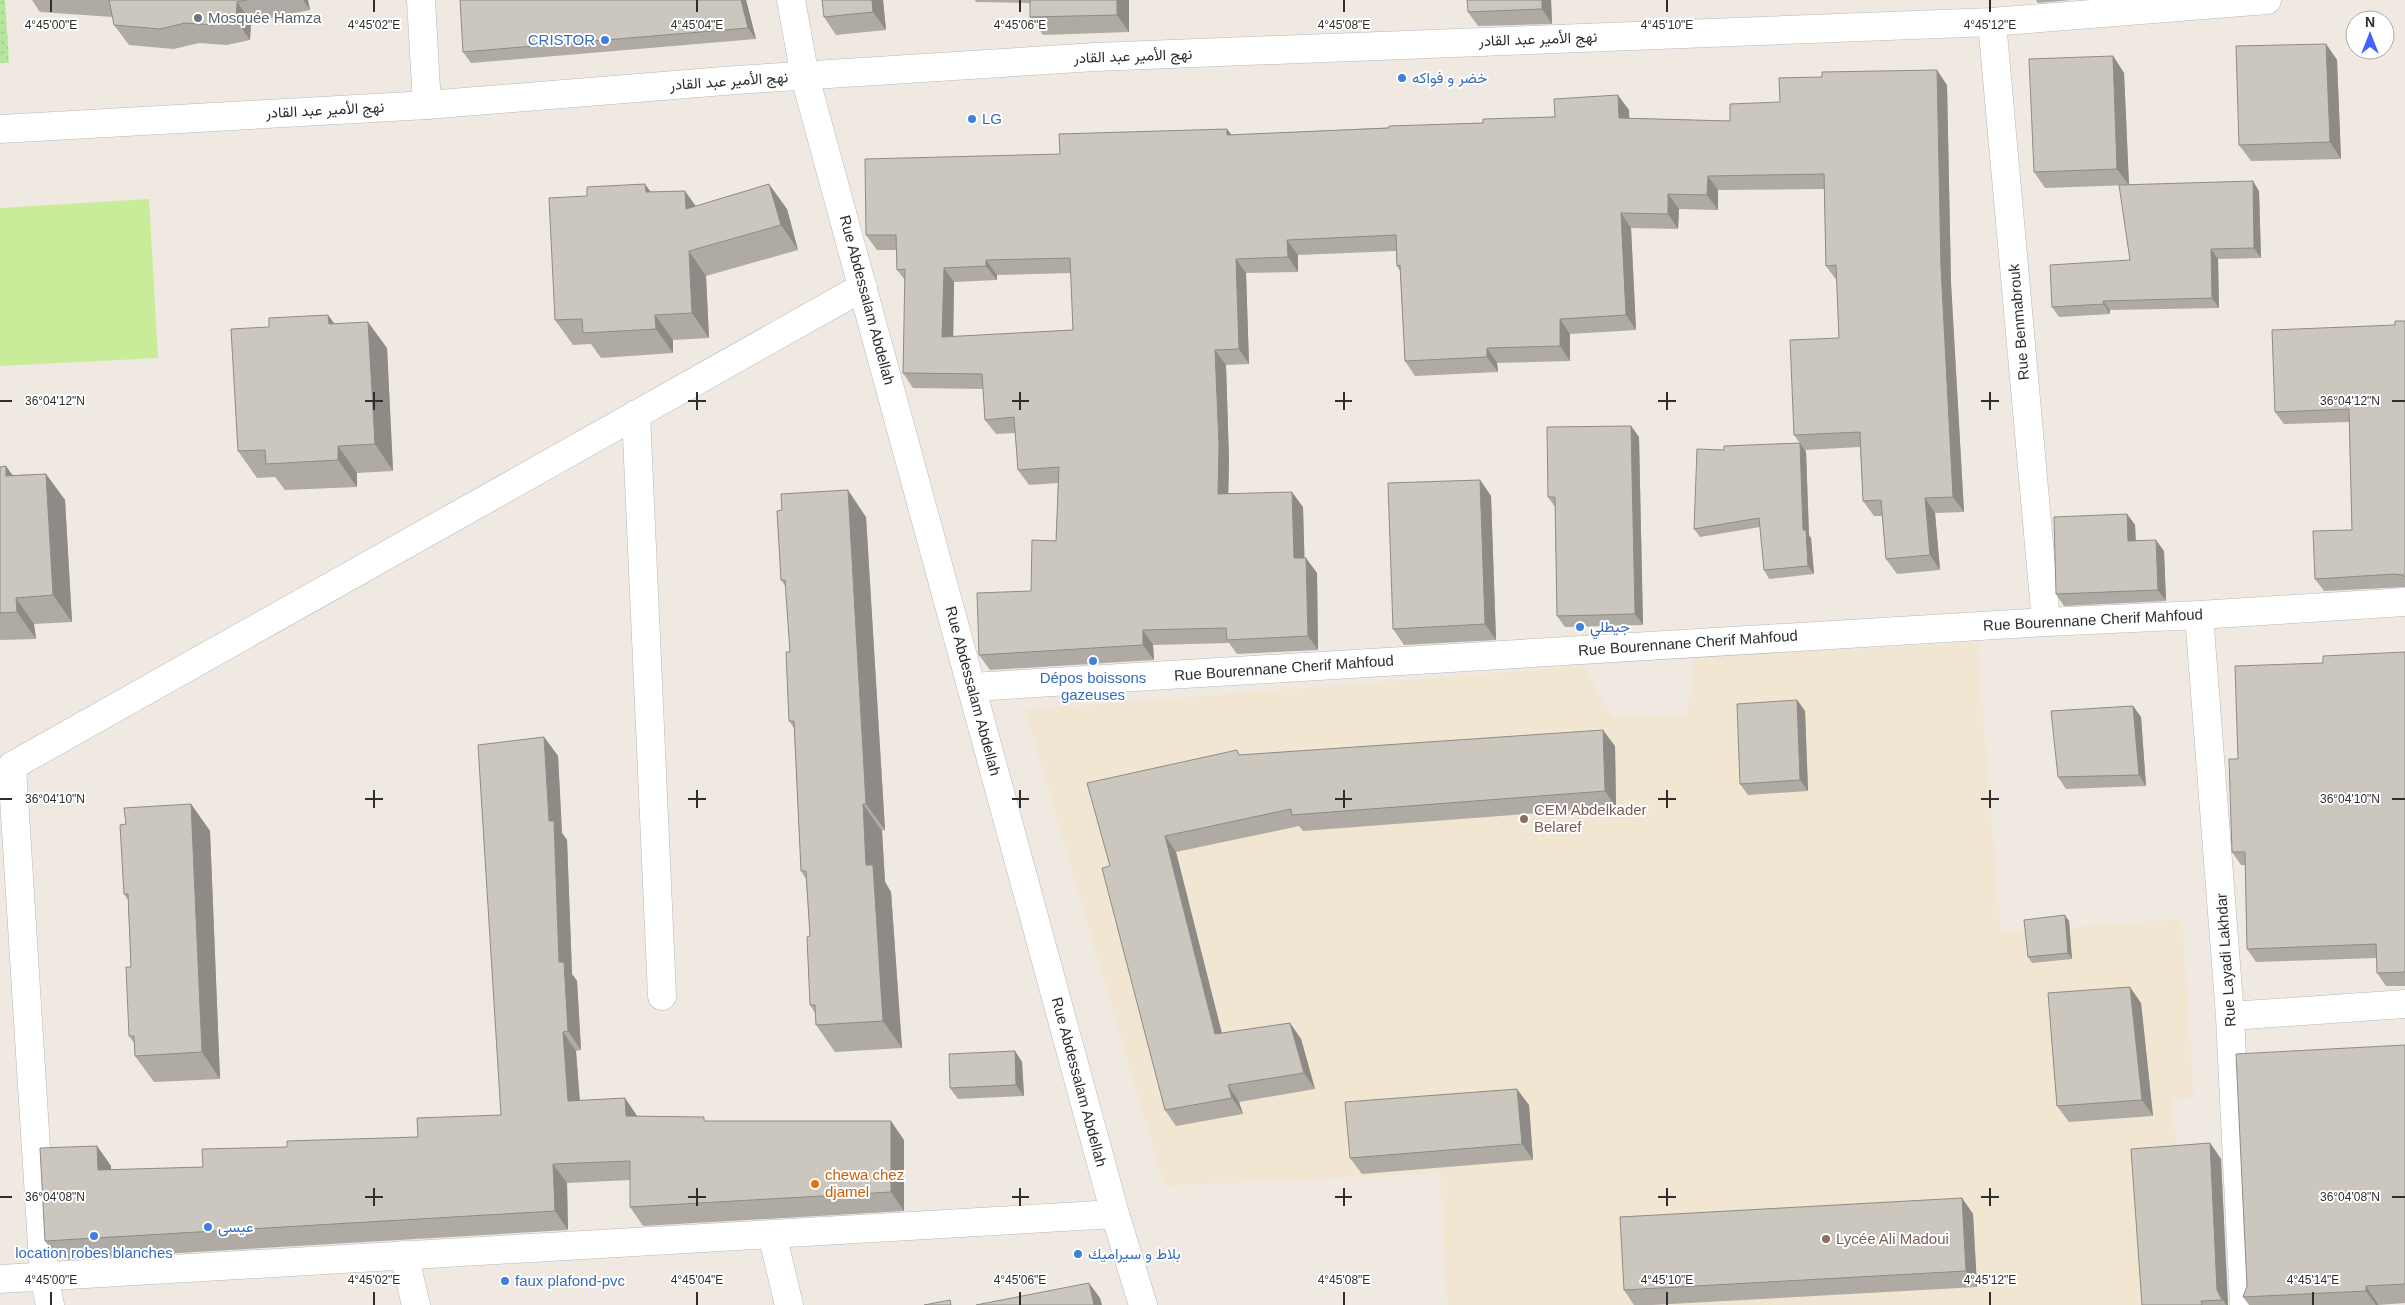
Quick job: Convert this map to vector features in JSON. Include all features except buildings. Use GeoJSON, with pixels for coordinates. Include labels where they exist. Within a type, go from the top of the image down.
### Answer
{"type":"FeatureCollection","features":[{"type":"Feature","properties":{"kind":"street"},"geometry":{"type":"LineString","coordinates":[[421,0],[426,105]]}},
{"type":"Feature","properties":{"kind":"street","name":"Rue Abdessalam Abdellah"},"geometry":{"type":"LineString","coordinates":[[791,0],[805,77],[1115,1214],[1143,1305]]}},
{"type":"Feature","properties":{"kind":"street","name":"نهج الأمير عبد القادر"},"geometry":{"type":"LineString","coordinates":[[0,129],[426,105],[736,80],[1094,57],[1992,22],[2267,0]]}},
{"type":"Feature","properties":{"kind":"street","name":"Rue Benmabrouk"},"geometry":{"type":"LineString","coordinates":[[1992,22],[2046,622]]}},
{"type":"Feature","properties":{"kind":"street"},"geometry":{"type":"LineString","coordinates":[[50,1305],[44,1276],[6,764],[863,287]]}},
{"type":"Feature","properties":{"kind":"street"},"geometry":{"type":"LineString","coordinates":[[636,414],[662,996]]}},
{"type":"Feature","properties":{"kind":"street","name":"Rue Bourennane Cherif Mahfoud"},"geometry":{"type":"LineString","coordinates":[[972,688],[2046,622],[2200,615],[2405,602]]}},
{"type":"Feature","properties":{"kind":"street","name":"Rue Layadi Lakhdar"},"geometry":{"type":"LineString","coordinates":[[2200,615],[2230,1016],[2244,1305]]}},
{"type":"Feature","properties":{"kind":"street"},"geometry":{"type":"LineString","coordinates":[[2230,1016],[2405,1004]]}},
{"type":"Feature","properties":{"kind":"street"},"geometry":{"type":"LineString","coordinates":[[0,1279],[1115,1214]]}},
{"type":"Feature","properties":{"kind":"street"},"geometry":{"type":"LineString","coordinates":[[772,1234],[789,1305]]}},
{"type":"Feature","properties":{"kind":"street"},"geometry":{"type":"LineString","coordinates":[[404,1255],[416,1305]]}},
{"type":"Feature","properties":{"kind":"shaded area","name":"CEM Abdelkader Belaref"},"geometry":{"type":"Polygon","coordinates":[[[1977,642],[2001,932],[2182,919],[2194,1097],[2171,1099],[2178,1153],[2212,1305],[1447,1305],[1440,1173],[1164,1186],[1025,710],[1584,666],[1612,718],[1687,714],[1695,658],[1977,642]]]}},
{"type":"Feature","properties":{"kind":"green space"},"geometry":{"type":"Polygon","coordinates":[[[0,0],[5,0],[9,63],[0,63],[0,0]]]}},
{"type":"Feature","properties":{"kind":"green space"},"geometry":{"type":"Polygon","coordinates":[[[149,199],[158,358],[0,366],[0,208],[149,199]]]}},
{"type":"Feature","properties":{"kind":"place","name":"Mosquée Hamza"},"geometry":{"type":"Point","coordinates":[198,18]}},
{"type":"Feature","properties":{"kind":"place","name":"CRISTOR"},"geometry":{"type":"Point","coordinates":[605,40]}},
{"type":"Feature","properties":{"kind":"place","name":"خضر و فواكه"},"geometry":{"type":"Point","coordinates":[1402,78]}},
{"type":"Feature","properties":{"kind":"place","name":"LG"},"geometry":{"type":"Point","coordinates":[972,119]}},
{"type":"Feature","properties":{"kind":"place","name":"جيطلي"},"geometry":{"type":"Point","coordinates":[1580,627]}},
{"type":"Feature","properties":{"kind":"place","name":"Dépos boissons gazeuses"},"geometry":{"type":"Point","coordinates":[1093,661]}},
{"type":"Feature","properties":{"kind":"place","name":"CEM Abdelkader Belaref"},"geometry":{"type":"Point","coordinates":[1524,819]}},
{"type":"Feature","properties":{"kind":"place","name":"chewa chez djamel"},"geometry":{"type":"Point","coordinates":[815,1184]}},
{"type":"Feature","properties":{"kind":"place","name":"عيسى"},"geometry":{"type":"Point","coordinates":[208,1227]}},
{"type":"Feature","properties":{"kind":"place","name":"location robes blanches"},"geometry":{"type":"Point","coordinates":[94,1236]}},
{"type":"Feature","properties":{"kind":"place","name":"Lycée Ali Madoui"},"geometry":{"type":"Point","coordinates":[1826,1239]}},
{"type":"Feature","properties":{"kind":"place","name":"بلاط و سيراميك"},"geometry":{"type":"Point","coordinates":[1078,1254]}},
{"type":"Feature","properties":{"kind":"place","name":"faux plafond-pvc"},"geometry":{"type":"Point","coordinates":[505,1281]}}]}
